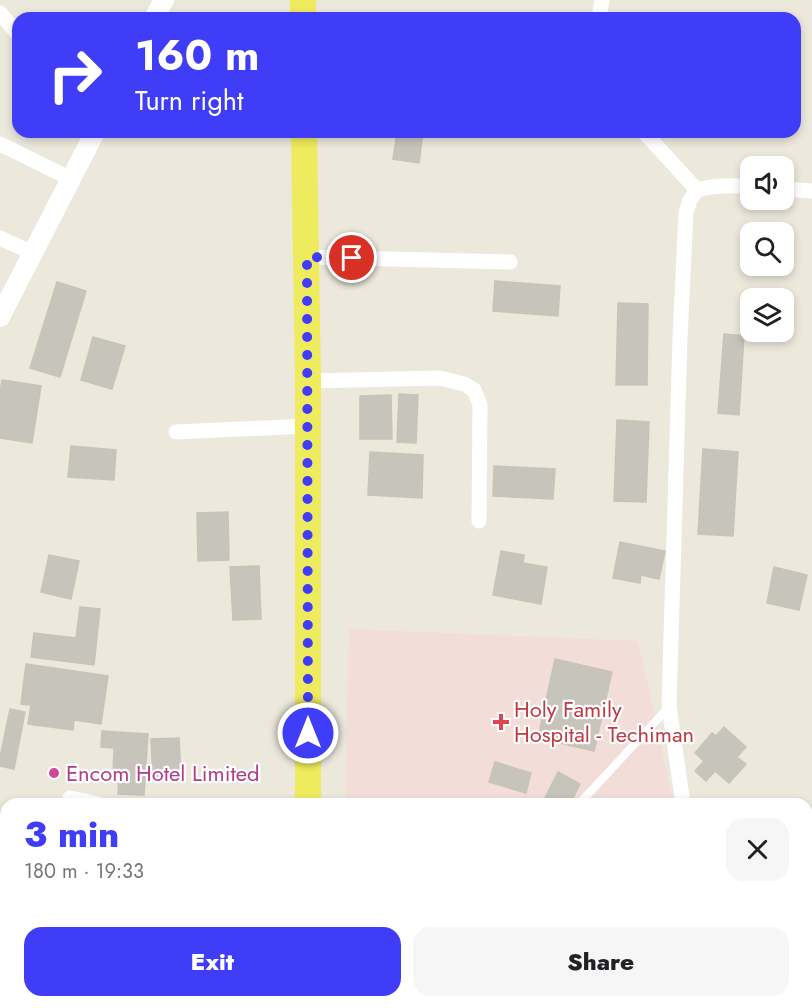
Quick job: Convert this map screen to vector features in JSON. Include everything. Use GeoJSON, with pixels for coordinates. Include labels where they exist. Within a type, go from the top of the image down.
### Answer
{"type":"FeatureCollection","features":[{"type":"Feature","properties":{"kind":"main road"},"geometry":{"type":"LineString","coordinates":[[304,138],[308,381],[308,798]]}},
{"type":"Feature","properties":{"kind":"street"},"geometry":{"type":"LineString","coordinates":[[0,13],[12,27]]}},
{"type":"Feature","properties":{"kind":"street"},"geometry":{"type":"LineString","coordinates":[[0,317],[92,138]]}},
{"type":"Feature","properties":{"kind":"street"},"geometry":{"type":"LineString","coordinates":[[649,138],[697,190]]}},
{"type":"Feature","properties":{"kind":"street"},"geometry":{"type":"LineString","coordinates":[[0,144],[71,179]]}},
{"type":"Feature","properties":{"kind":"street"},"geometry":{"type":"LineString","coordinates":[[682,798],[669,706],[686,213],[690,200],[697,190],[711,186],[740,186]]}},
{"type":"Feature","properties":{"kind":"street"},"geometry":{"type":"LineString","coordinates":[[794,190],[812,191]]}},
{"type":"Feature","properties":{"kind":"street"},"geometry":{"type":"LineString","coordinates":[[0,238],[33,253]]}},
{"type":"Feature","properties":{"kind":"street"},"geometry":{"type":"LineString","coordinates":[[307,257],[510,262]]}},
{"type":"Feature","properties":{"kind":"street"},"geometry":{"type":"LineString","coordinates":[[308,381],[440,378],[464,384],[474,390],[480,405],[479,521]]}},
{"type":"Feature","properties":{"kind":"street"},"geometry":{"type":"LineString","coordinates":[[177,432],[308,426]]}},
{"type":"Feature","properties":{"kind":"lane"},"geometry":{"type":"LineString","coordinates":[[585,798],[669,706]]}},
{"type":"Feature","properties":{"kind":"shaded area","name":"Holy Family Hospital - Techiman"},"geometry":{"type":"Polygon","coordinates":[[[349,629],[638,641],[673,798],[345,798],[349,629]]]}},
{"type":"Feature","properties":{"kind":"building"},"geometry":{"type":"Polygon","coordinates":[[[396,138],[422,138],[419,163],[393,159],[396,138]]]}},
{"type":"Feature","properties":{"kind":"building"},"geometry":{"type":"Polygon","coordinates":[[[495,281],[560,286],[558,316],[493,311],[495,281]]]}},
{"type":"Feature","properties":{"kind":"building"},"geometry":{"type":"Polygon","coordinates":[[[57,282],[86,291],[60,377],[30,368],[57,282]]]}},
{"type":"Feature","properties":{"kind":"building"},"geometry":{"type":"Polygon","coordinates":[[[618,303],[648,304],[647,385],[616,385],[618,303]]]}},
{"type":"Feature","properties":{"kind":"building"},"geometry":{"type":"Polygon","coordinates":[[[724,334],[740,336],[740,342],[744,342],[739,415],[718,413],[724,334]]]}},
{"type":"Feature","properties":{"kind":"building"},"geometry":{"type":"Polygon","coordinates":[[[93,337],[125,346],[112,389],[81,380],[93,337]]]}},
{"type":"Feature","properties":{"kind":"building"},"geometry":{"type":"Polygon","coordinates":[[[2,380],[41,386],[32,443],[0,438],[2,380]]]}},
{"type":"Feature","properties":{"kind":"building"},"geometry":{"type":"Polygon","coordinates":[[[399,394],[418,395],[416,443],[397,442],[399,394]]]}},
{"type":"Feature","properties":{"kind":"building"},"geometry":{"type":"Polygon","coordinates":[[[391,395],[392,439],[360,439],[360,396],[391,395]]]}},
{"type":"Feature","properties":{"kind":"building"},"geometry":{"type":"Polygon","coordinates":[[[617,420],[649,422],[646,502],[614,501],[617,420]]]}},
{"type":"Feature","properties":{"kind":"building"},"geometry":{"type":"Polygon","coordinates":[[[71,446],[116,450],[114,480],[68,477],[71,446]]]}},
{"type":"Feature","properties":{"kind":"building"},"geometry":{"type":"Polygon","coordinates":[[[703,449],[738,452],[733,536],[698,534],[703,449]]]}},
{"type":"Feature","properties":{"kind":"building"},"geometry":{"type":"Polygon","coordinates":[[[370,452],[423,455],[422,498],[368,495],[370,452]]]}},
{"type":"Feature","properties":{"kind":"building"},"geometry":{"type":"Polygon","coordinates":[[[494,466],[555,469],[553,499],[493,496],[494,466]]]}},
{"type":"Feature","properties":{"kind":"building"},"geometry":{"type":"Polygon","coordinates":[[[228,512],[229,560],[198,561],[197,513],[228,512]]]}},
{"type":"Feature","properties":{"kind":"building"},"geometry":{"type":"Polygon","coordinates":[[[620,542],[665,551],[659,579],[641,575],[640,583],[613,578],[620,542]]]}},
{"type":"Feature","properties":{"kind":"building"},"geometry":{"type":"Polygon","coordinates":[[[501,551],[524,555],[523,563],[547,567],[541,604],[493,595],[501,551]]]}},
{"type":"Feature","properties":{"kind":"building"},"geometry":{"type":"Polygon","coordinates":[[[49,555],[79,561],[71,599],[41,592],[49,555]]]}},
{"type":"Feature","properties":{"kind":"building"},"geometry":{"type":"Polygon","coordinates":[[[259,566],[261,619],[233,620],[230,567],[259,566]]]}},
{"type":"Feature","properties":{"kind":"building"},"geometry":{"type":"Polygon","coordinates":[[[774,567],[807,575],[799,610],[767,603],[774,567]]]}},
{"type":"Feature","properties":{"kind":"building"},"geometry":{"type":"Polygon","coordinates":[[[80,607],[100,609],[94,665],[31,657],[34,633],[76,638],[80,607]]]}},
{"type":"Feature","properties":{"kind":"building"},"geometry":{"type":"Polygon","coordinates":[[[555,659],[612,672],[594,751],[538,738],[555,659]]]}},
{"type":"Feature","properties":{"kind":"building"},"geometry":{"type":"Polygon","coordinates":[[[26,664],[108,676],[101,724],[74,720],[73,730],[28,724],[31,705],[21,704],[26,664]]]}},
{"type":"Feature","properties":{"kind":"building"},"geometry":{"type":"Polygon","coordinates":[[[10,709],[25,712],[14,769],[0,766],[10,709]]]}},
{"type":"Feature","properties":{"kind":"building"},"geometry":{"type":"Polygon","coordinates":[[[724,727],[746,747],[737,757],[746,764],[729,783],[715,771],[706,781],[695,771],[704,761],[695,753],[712,733],[716,736],[724,727]]]}},
{"type":"Feature","properties":{"kind":"building"},"geometry":{"type":"Polygon","coordinates":[[[102,731],[148,734],[144,795],[118,794],[119,774],[113,774],[114,748],[101,747],[102,731]]]}},
{"type":"Feature","properties":{"kind":"building"},"geometry":{"type":"Polygon","coordinates":[[[179,738],[181,778],[153,779],[151,739],[179,738]]]}},
{"type":"Feature","properties":{"kind":"building"},"geometry":{"type":"Polygon","coordinates":[[[495,762],[531,773],[526,793],[489,782],[495,762]]]}},
{"type":"Feature","properties":{"kind":"building"},"geometry":{"type":"Polygon","coordinates":[[[558,772],[580,784],[573,798],[545,798],[558,772]]]}},
{"type":"Feature","properties":{"kind":"place","name":"Holy Family Hospital - Techiman"},"geometry":{"type":"Point","coordinates":[501,722]}},
{"type":"Feature","properties":{"kind":"place","name":"Encom Hotel Limited"},"geometry":{"type":"Point","coordinates":[54,773]}},
{"type":"Feature","properties":{"kind":"route"},"geometry":{"type":"LineString","coordinates":[[308,733],[307,257],[352,258]]}}]}
